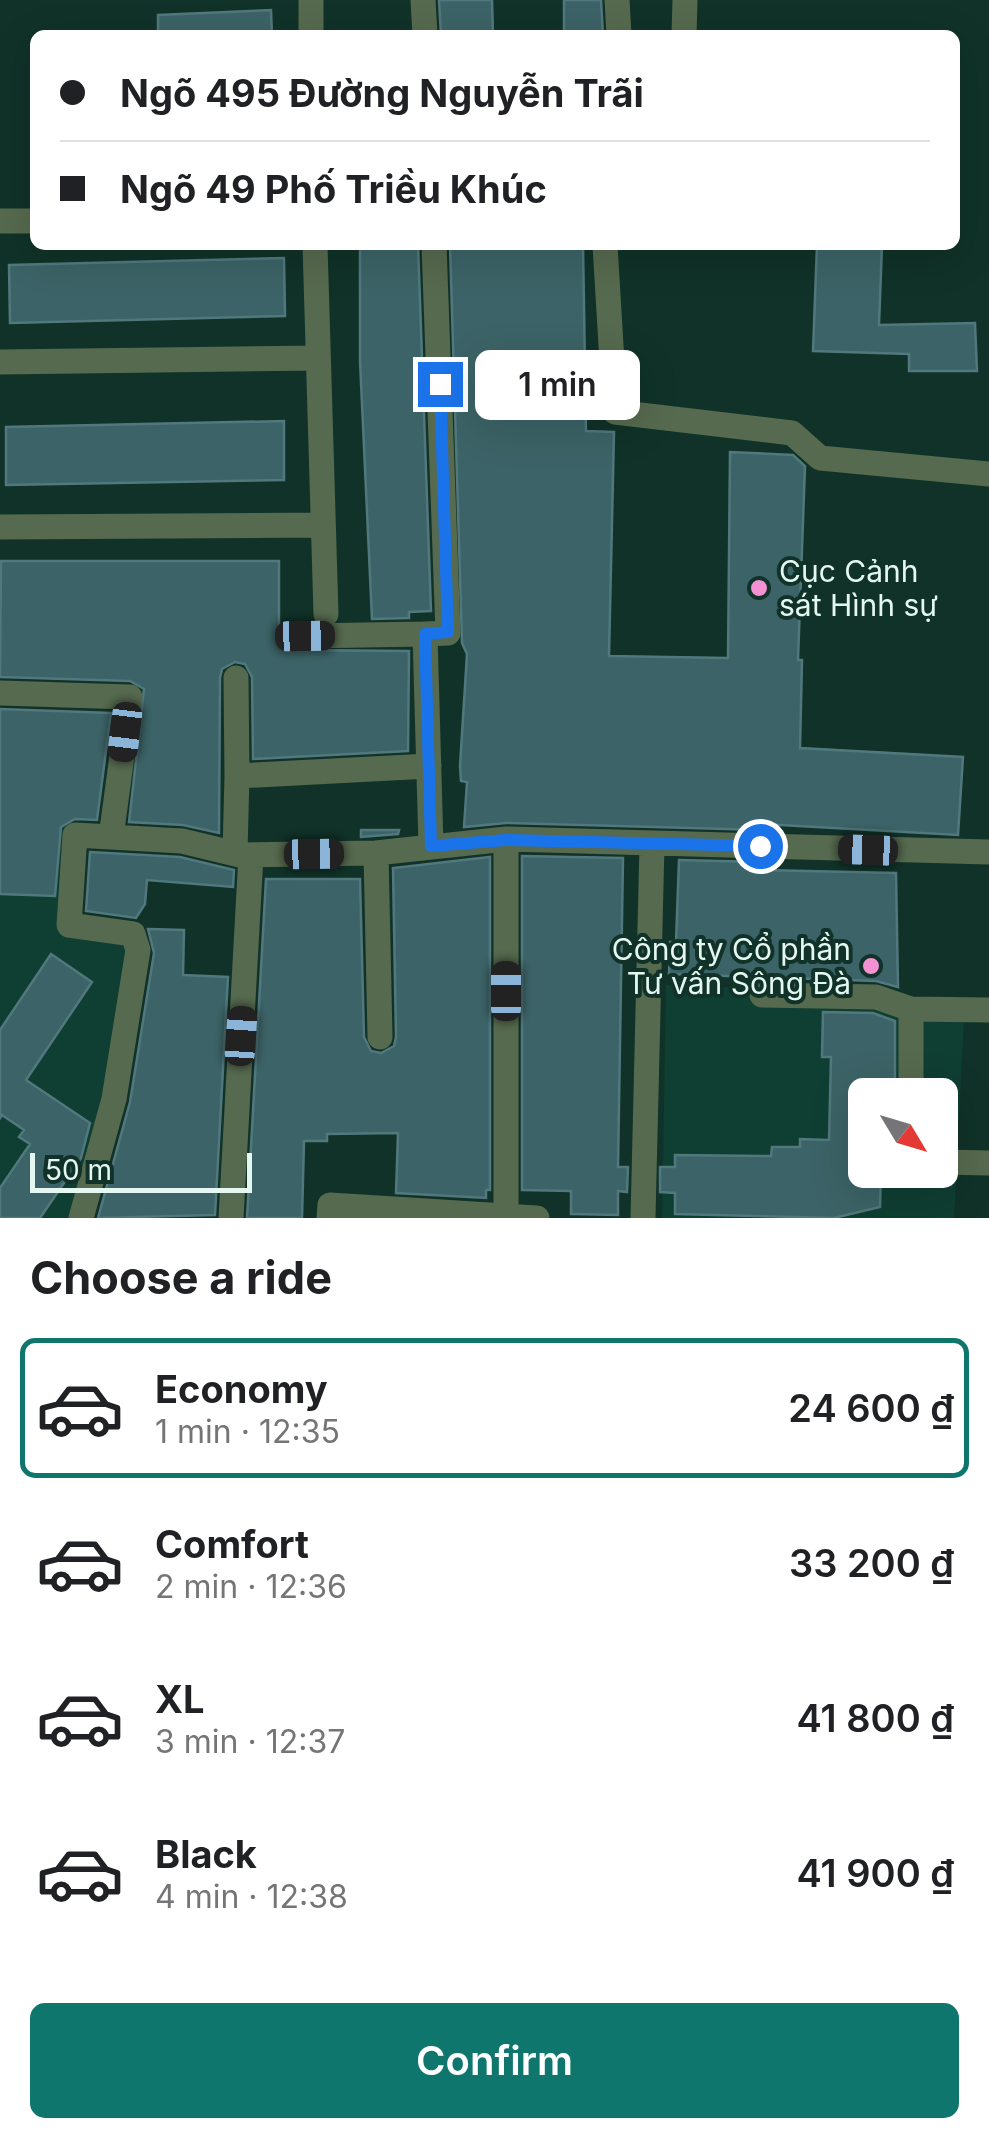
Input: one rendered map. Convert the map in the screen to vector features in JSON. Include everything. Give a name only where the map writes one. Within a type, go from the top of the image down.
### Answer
[{"type":"street","points":[[311,0],[312,30]]},
{"type":"street","points":[[423,0],[425,30]]},
{"type":"street","points":[[618,0],[618,30]]},
{"type":"street","points":[[684,30],[685,0]]},
{"type":"street","points":[[0,222],[30,221]]},
{"type":"street","points":[[316,250],[320,525],[326,614]]},
{"type":"street","points":[[305,636],[448,632],[434,250]]},
{"type":"street","points":[[605,250],[615,412],[792,432],[820,458],[989,474]]},
{"type":"street","points":[[0,362],[318,358]]},
{"type":"street","points":[[0,527],[320,525]]},
{"type":"street","points":[[425,634],[431,846]]},
{"type":"street","points":[[231,1218],[243,854],[236,678]]},
{"type":"street","points":[[0,693],[130,696],[111,837]]},
{"type":"street","points":[[237,776],[429,766]]},
{"type":"street","points":[[81,1218],[114,1098],[138,950],[133,934],[69,924],[75,835],[182,841],[243,854],[376,853],[506,840],[989,852]]},
{"type":"street","points":[[506,840],[506,1218]]},
{"type":"street","points":[[643,1218],[652,844]]},
{"type":"street","points":[[376,853],[380,1037]]},
{"type":"street","points":[[762,995],[876,997],[910,1009],[989,1010]]},
{"type":"street","points":[[910,1009],[911,1078]]},
{"type":"street","points":[[958,1162],[989,1163]]},
{"type":"street","points":[[329,1218],[330,1206],[537,1218]]},
{"type":"shaded area","points":[[0,825],[69,825],[62,926],[127,937],[130,958],[103,1123],[73,1218],[0,1218]]},
{"type":"shaded area","points":[[666,985],[819,990],[818,999],[965,999],[958,1138],[958,1078],[848,1078],[848,1188],[956,1188],[954,1218],[662,1218]]},
{"type":"building","points":[[439,0],[492,0],[493,30],[441,30]]},
{"type":"building","points":[[564,0],[601,0],[603,30],[564,30]]},
{"type":"building","points":[[271,10],[272,30],[158,30],[158,15]]},
{"type":"building","points":[[360,250],[418,250],[431,611],[409,612],[409,618],[372,619],[360,361]]},
{"type":"building","points":[[450,250],[583,250],[586,431],[614,432],[609,656],[728,658],[730,452],[793,455],[805,466],[798,660],[802,660],[800,748],[963,757],[958,835],[761,824],[761,830],[506,823],[464,827],[467,782],[461,781],[460,766],[467,654],[462,643]]},
{"type":"building","points":[[817,250],[882,250],[879,325],[975,323],[977,371],[909,371],[909,354],[813,351]]},
{"type":"building","points":[[284,258],[285,316],[10,323],[9,265]]},
{"type":"building","points":[[284,421],[284,480],[6,485],[6,427]]},
{"type":"building","points":[[1,561],[279,561],[279,637],[289,637],[296,650],[409,651],[408,751],[253,759],[252,677],[245,664],[235,662],[222,669],[220,678],[219,833],[183,825],[129,822],[144,689],[130,681],[0,677]]},
{"type":"building","points":[[0,709],[111,713],[97,820],[75,819],[61,827],[55,896],[0,894]]},
{"type":"building","points":[[361,830],[399,830],[398,834],[361,837]]},
{"type":"building","points":[[90,852],[180,857],[234,870],[233,887],[147,880],[145,904],[136,918],[86,911]]},
{"type":"building","points":[[522,856],[623,858],[618,1167],[628,1167],[627,1192],[618,1191],[618,1215],[571,1214],[571,1191],[522,1190]]},
{"type":"building","points":[[490,857],[490,1190],[486,1190],[486,1198],[396,1193],[398,1133],[327,1134],[327,1141],[304,1141],[302,1218],[247,1218],[266,879],[360,879],[364,1037],[371,1051],[381,1053],[394,1046],[396,1037],[393,868]]},
{"type":"building","points":[[679,860],[759,862],[758,870],[896,873],[898,987],[876,981],[669,974],[670,942],[676,942]]},
{"type":"building","points":[[148,929],[184,930],[183,975],[228,977],[215,1215],[98,1218],[130,1102],[154,953]]},
{"type":"building","points":[[51,954],[92,982],[26,1080],[90,1123],[81,1158],[40,1218],[0,1218],[0,1188],[30,1144],[19,1137],[24,1130],[2,1115],[0,1118],[0,1030]]},
{"type":"building","points":[[823,1012],[873,1013],[895,1021],[895,1078],[848,1078],[848,1188],[881,1188],[880,1207],[834,1218],[675,1214],[675,1193],[660,1192],[660,1167],[675,1167],[675,1155],[771,1156],[772,1147],[800,1147],[800,1139],[829,1140],[831,1057],[822,1057]]},
{"type":"place","name":"Cục Cảnh sát Hình sự","points":[[759,588]]},
{"type":"place","name":"Công ty Cổ phần Tư vấn Sông Đà","points":[[871,966]]},
{"type":"route","points":[[440,384],[448,632],[425,634],[431,846],[506,840],[760,846]]}]
